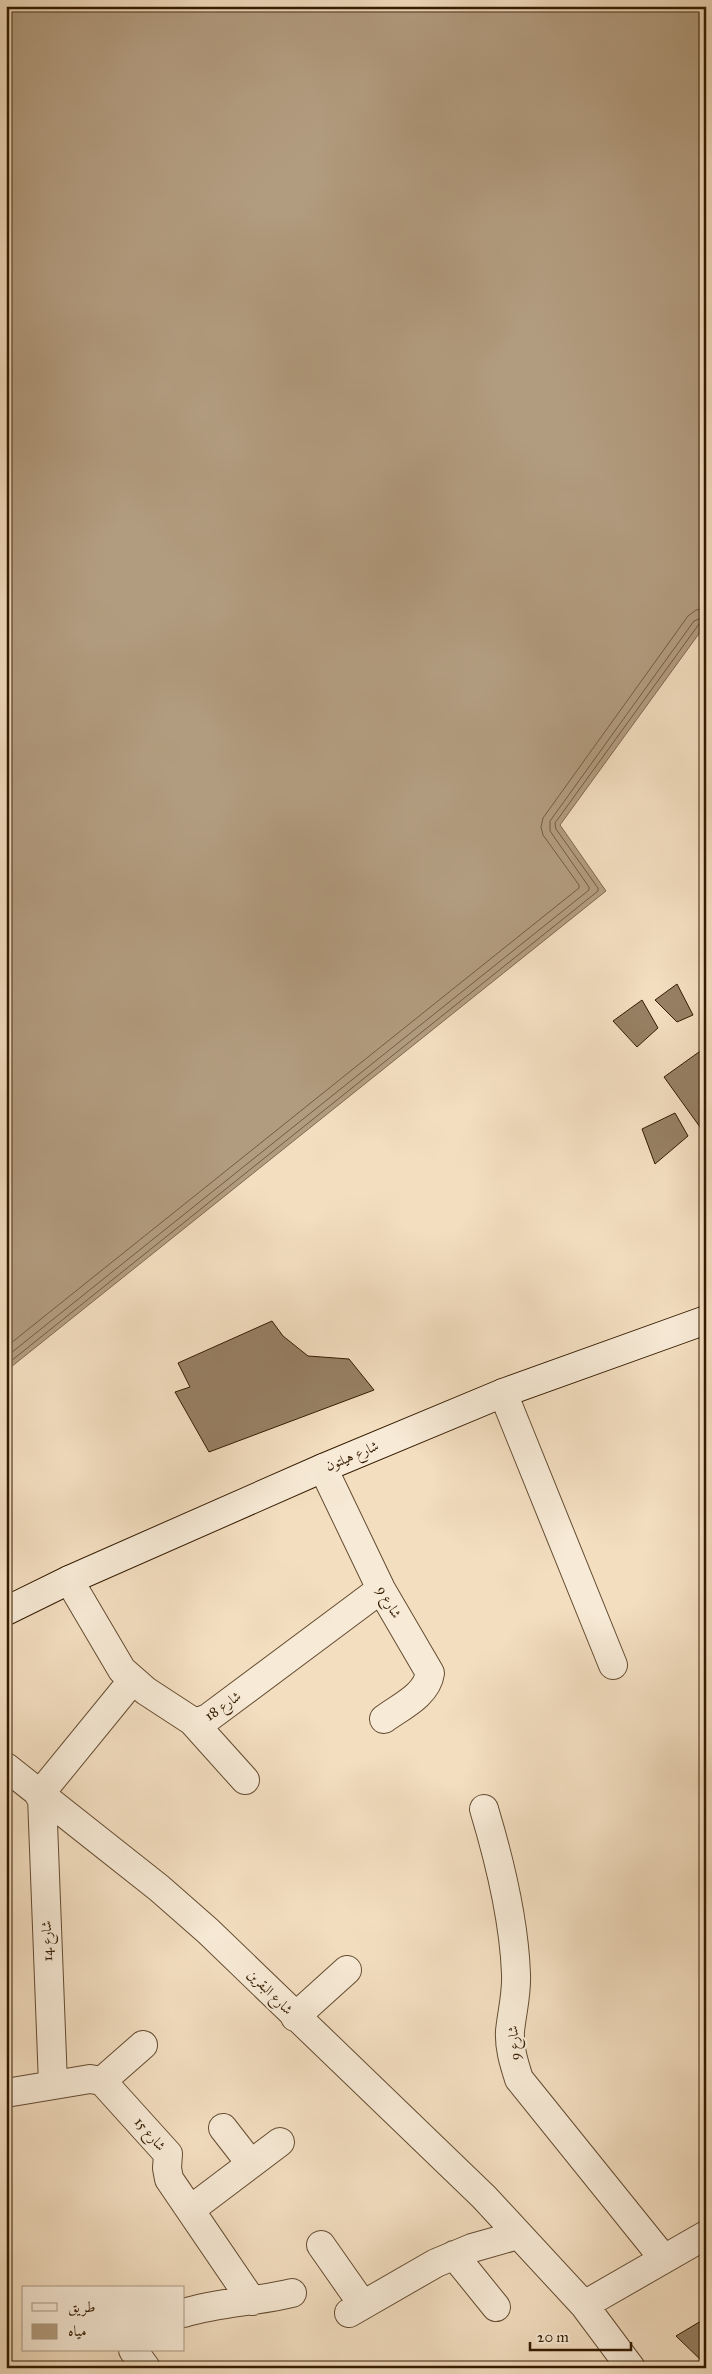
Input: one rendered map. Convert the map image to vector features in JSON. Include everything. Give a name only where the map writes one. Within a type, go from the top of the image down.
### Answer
[{"type":"street","name":"شارع هيلتون","points":[[6,1611],[69,1580],[322,1468],[502,1393],[706,1320]]},
{"type":"street","points":[[502,1393],[613,1665]]},
{"type":"street","name":"شارع 9","points":[[322,1468],[381,1589],[430,1673],[429,1682],[424,1689],[384,1719]]},
{"type":"street","name":"شارع 18","points":[[69,1580],[122,1670],[132,1681],[192,1721],[200,1722],[208,1718],[381,1589]]},
{"type":"street","points":[[41,1796],[132,1681]]},
{"type":"street","points":[[192,1721],[244,1780]]},
{"type":"street","name":"شارع البقرين","points":[[6,1767],[159,1888],[201,1924],[484,2198],[584,2305],[622,2364]]},
{"type":"street","name":"شارع 14","points":[[41,1796],[53,2084]]},
{"type":"street","name":"شارع 9","points":[[484,1809],[495,1845],[514,1947],[516,1977],[510,2032],[512,2057],[519,2079],[664,2259]]},
{"type":"street","points":[[295,2017],[347,1970]]},
{"type":"street","points":[[6,2093],[90,2079],[102,2081],[143,2045]]},
{"type":"street","name":"شارع 15","points":[[102,2081],[168,2154],[167,2175],[252,2301]]},
{"type":"street","points":[[223,2128],[251,2164]]},
{"type":"street","points":[[190,2210],[280,2142]]},
{"type":"street","points":[[321,2245],[356,2309],[436,2263],[472,2248],[518,2235]]},
{"type":"street","points":[[584,2305],[706,2235]]},
{"type":"street","points":[[454,2255],[496,2307]]},
{"type":"street","points":[[185,2313],[202,2307],[252,2301],[292,2293]]},
{"type":"street","points":[[134,2352],[146,2368]]},
{"type":"water","points":[[6,6],[706,6],[706,624],[560,825],[606,891],[6,1371]]},
{"type":"building","points":[[677,984],[693,1015],[677,1022],[655,1000]]},
{"type":"building","points":[[642,1000],[658,1028],[637,1047],[613,1021]]},
{"type":"building","points":[[706,1047],[706,1134],[705,1134],[664,1077]]},
{"type":"building","points":[[675,1113],[688,1136],[655,1164],[642,1129]]},
{"type":"building","points":[[272,1321],[283,1336],[308,1356],[349,1359],[374,1390],[209,1452],[175,1392],[190,1387],[178,1363]]},
{"type":"building","points":[[706,2318],[706,2365],[676,2336]]}]
